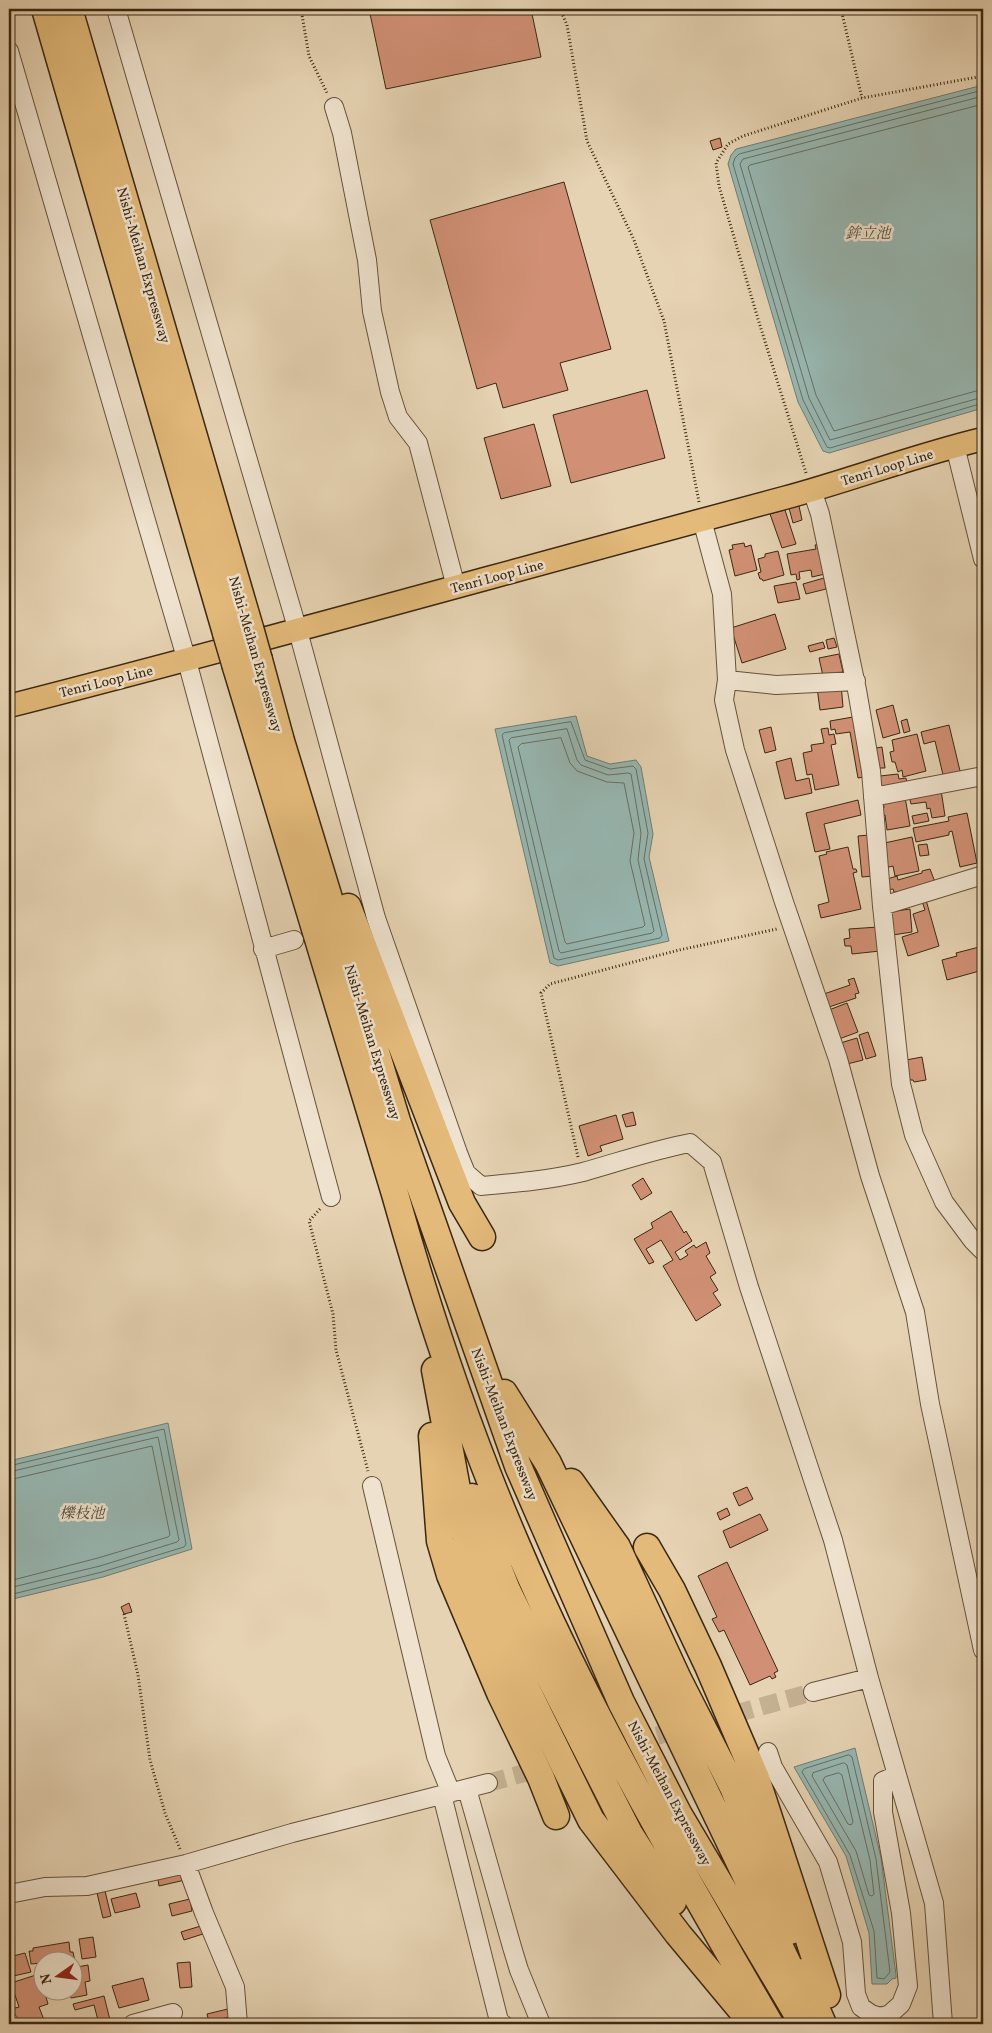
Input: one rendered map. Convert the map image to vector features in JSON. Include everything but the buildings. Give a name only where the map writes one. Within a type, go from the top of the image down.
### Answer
[{"type":"highway","name":"Nishi-Meihan Expressway","points":[[45,9],[238,630]]},
{"type":"highway","name":"Nishi-Meihan Expressway","points":[[69,9],[247,663],[420,1283],[483,1464],[516,1543],[570,1659],[654,1824],[770,2024]]},
{"type":"highway","name":"Nishi-Meihan Expressway","points":[[247,663],[281,742],[397,1121],[518,1466],[621,1702],[679,1815],[803,2024]]},
{"type":"highway","points":[[281,742],[299,760],[338,882],[462,1203],[482,1237]]},
{"type":"highway","points":[[420,1283],[462,1566],[481,1618],[551,1773],[556,1816]]},
{"type":"highway","points":[[420,1283],[479,1493],[510,1568],[557,1665],[635,1815],[693,1915],[765,2024]]},
{"type":"highway","points":[[420,1283],[470,1559],[522,1682],[590,1820],[678,1934],[757,2024]]},
{"type":"highway","points":[[467,1324],[511,1405],[548,1463],[817,2024]]},
{"type":"highway","points":[[467,1324],[528,1468],[631,1698],[691,1812],[809,2024]]},
{"type":"highway","points":[[467,1324],[538,1463],[642,1694],[813,2024]]},
{"type":"highway","points":[[511,1405],[560,1466],[616,1547],[678,1679],[733,1787],[828,2024]]},
{"type":"highway","points":[[560,1466],[669,1682],[722,1794],[823,2024]]},
{"type":"highway","points":[[832,2024],[784,1907],[746,1783],[658,1590],[647,1547],[672,1590],[708,1666],[756,1778],[836,2024]]},
{"type":"main road","name":"Tenri Loop Line","points":[[9,706],[298,631],[812,490],[983,439]]},
{"type":"street","points":[[116,9],[298,631],[372,919],[466,1173],[481,1186],[525,1182],[581,1172],[666,1147],[690,1143],[712,1162],[749,1287],[833,1540],[869,1678],[934,1903],[943,2024]]},
{"type":"street","points":[[9,51],[187,661],[331,1197]]},
{"type":"street","points":[[334,107],[342,133],[367,260],[372,311],[390,392],[398,417],[418,443],[456,587]]},
{"type":"street","points":[[955,446],[983,558]]},
{"type":"street","points":[[812,490],[820,514],[856,681],[871,771],[882,906],[901,1084],[914,1135],[944,1202],[973,1241],[983,1251]]},
{"type":"street","points":[[702,520],[722,594],[727,680],[724,700],[735,750],[792,926],[838,1059],[870,1176],[915,1312],[930,1404],[983,1650]]},
{"type":"street","points":[[727,680],[776,685],[856,681]]},
{"type":"street","points":[[873,797],[983,776]]},
{"type":"street","points":[[882,906],[983,875]]},
{"type":"street","points":[[263,949],[294,940]]},
{"type":"street","points":[[372,1486],[436,1756],[454,1792],[541,2024]]},
{"type":"street","points":[[813,1692],[869,1678]]},
{"type":"street","points":[[768,1752],[773,1767],[828,1862],[852,1942],[856,1994],[861,2007],[871,2014],[881,2017],[890,2014],[901,2004],[908,1986],[901,1914],[883,1812],[883,1782],[897,1775]]},
{"type":"street","points":[[9,1894],[45,1887],[86,1886],[186,1864],[292,1833],[488,1783]]},
{"type":"street","points":[[454,1792],[499,2021],[503,2024]]},
{"type":"street","points":[[186,1864],[235,1987],[238,2024]]},
{"type":"street","points":[[133,2024],[173,2013]]},
{"type":"path","points":[[301,9],[309,56],[334,107]]},
{"type":"path","points":[[560,9],[567,25],[587,141],[634,240],[664,321],[702,520]]},
{"type":"path","points":[[841,9],[862,98]]},
{"type":"path","points":[[812,490],[755,310],[719,186],[716,163],[728,144],[743,136],[862,98],[983,76]]},
{"type":"path","points":[[581,1172],[542,993],[550,984],[679,950],[792,926]]},
{"type":"path","points":[[331,1197],[309,1221],[333,1314],[336,1350],[372,1486]]},
{"type":"path","points":[[124,1614],[138,1675],[144,1728],[152,1768],[165,1813],[186,1864]]},
{"type":"water","name":"鉾立池","points":[[983,85],[983,408],[829,453],[823,451],[798,402],[728,164],[731,155],[736,149]]},
{"type":"water","points":[[576,716],[587,756],[610,764],[636,760],[641,767],[653,834],[649,857],[669,941],[558,966],[550,963],[495,729]]},
{"type":"water","name":"櫟枝池","points":[[168,1423],[192,1549],[103,1577],[9,1600],[9,1461]]},
{"type":"water","points":[[855,1748],[881,1858],[896,1975],[896,1978],[887,1984],[872,1984],[869,1933],[846,1856],[794,1767]]},
{"type":"tunnel","points":[[631,1743],[813,1692]]},
{"type":"tunnel","points":[[488,1783],[546,1767]]}]
